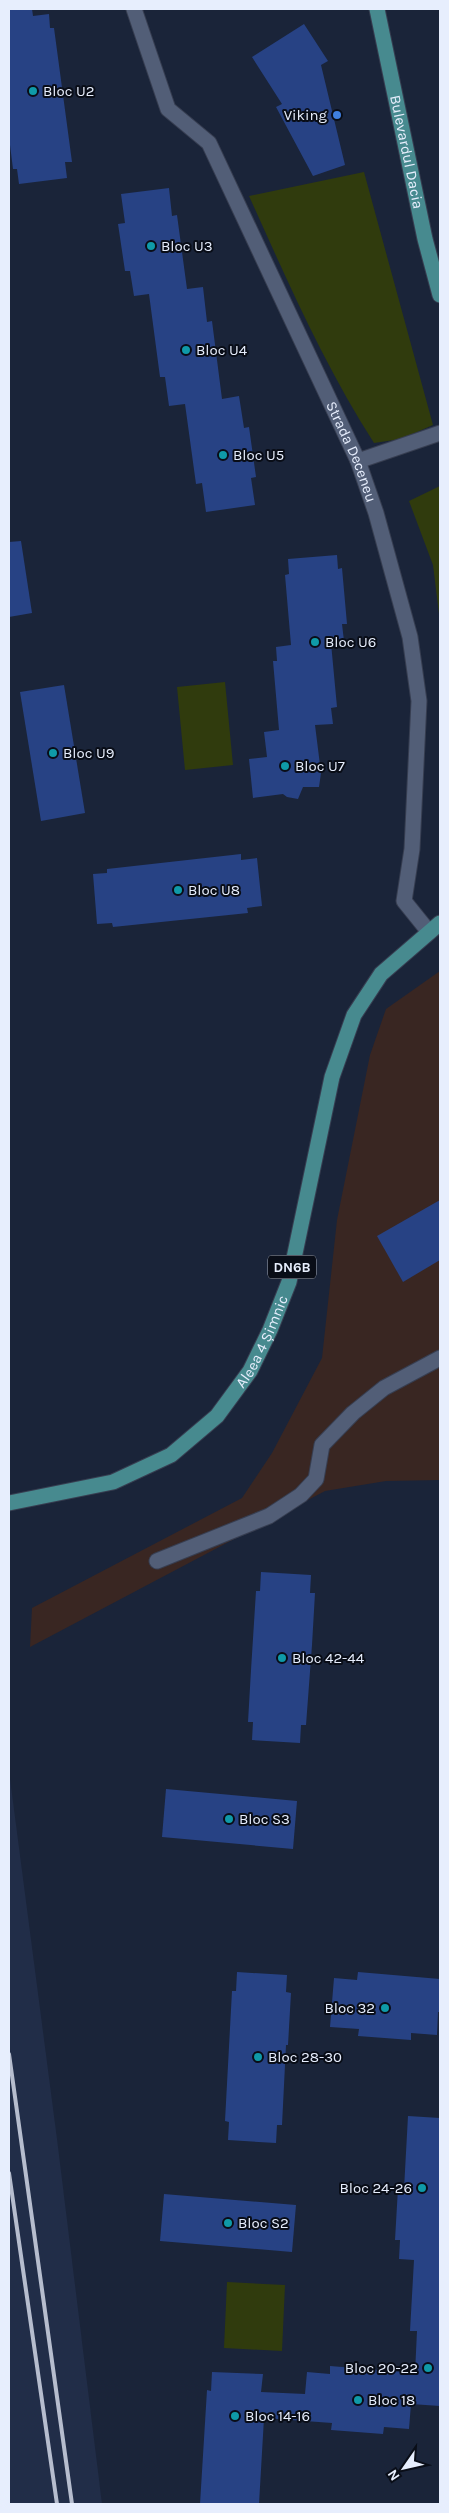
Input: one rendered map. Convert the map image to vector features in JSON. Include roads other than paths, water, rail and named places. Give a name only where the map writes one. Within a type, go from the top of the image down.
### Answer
[{"type":"main road","name":"Bulevardul Dacia","points":[[378,9],[425,238],[440,295]]},
{"type":"main road","name":"Aleea 4 Șimnic","points":[[14,1503],[113,1482],[171,1455],[217,1416],[250,1371],[270,1330],[289,1282],[332,1077],[354,1015],[381,974],[435,928]]},
{"type":"street","name":"Strada Deceneu","points":[[134,9],[168,109],[209,143],[358,461],[376,514],[410,637],[418,701],[412,849],[404,901],[435,928]]},
{"type":"street","points":[[358,461],[440,433]]},
{"type":"street","points":[[157,1561],[269,1516],[301,1496],[316,1479],[322,1445],[353,1413],[384,1388],[440,1358]]},
{"type":"railway","points":[[9,2054],[72,2504]]},
{"type":"railway","points":[[9,2173],[57,2504]]},
{"type":"place","name":"Bloc U2","points":[[33,91]]},
{"type":"place","name":"Viking","points":[[337,115]]},
{"type":"place","name":"Bloc U3","points":[[151,246]]},
{"type":"place","name":"Bloc U4","points":[[186,350]]},
{"type":"place","name":"Bloc U5","points":[[223,455]]},
{"type":"place","name":"Bloc U6","points":[[315,642]]},
{"type":"place","name":"Bloc U9","points":[[53,753]]},
{"type":"place","name":"Bloc U7","points":[[285,766]]},
{"type":"place","name":"Bloc U8","points":[[178,890]]},
{"type":"place","name":"Bloc 42-44","points":[[282,1658]]},
{"type":"place","name":"Bloc S3","points":[[229,1819]]},
{"type":"place","name":"Bloc 32","points":[[385,2008]]},
{"type":"place","name":"Bloc 28-30","points":[[258,2057]]},
{"type":"place","name":"Bloc 24-26","points":[[422,2188]]},
{"type":"place","name":"Bloc S2","points":[[228,2223]]},
{"type":"place","name":"Bloc 20-22","points":[[428,2368]]},
{"type":"place","name":"Bloc 18","points":[[358,2400]]},
{"type":"place","name":"Bloc 14-16","points":[[235,2416]]}]
